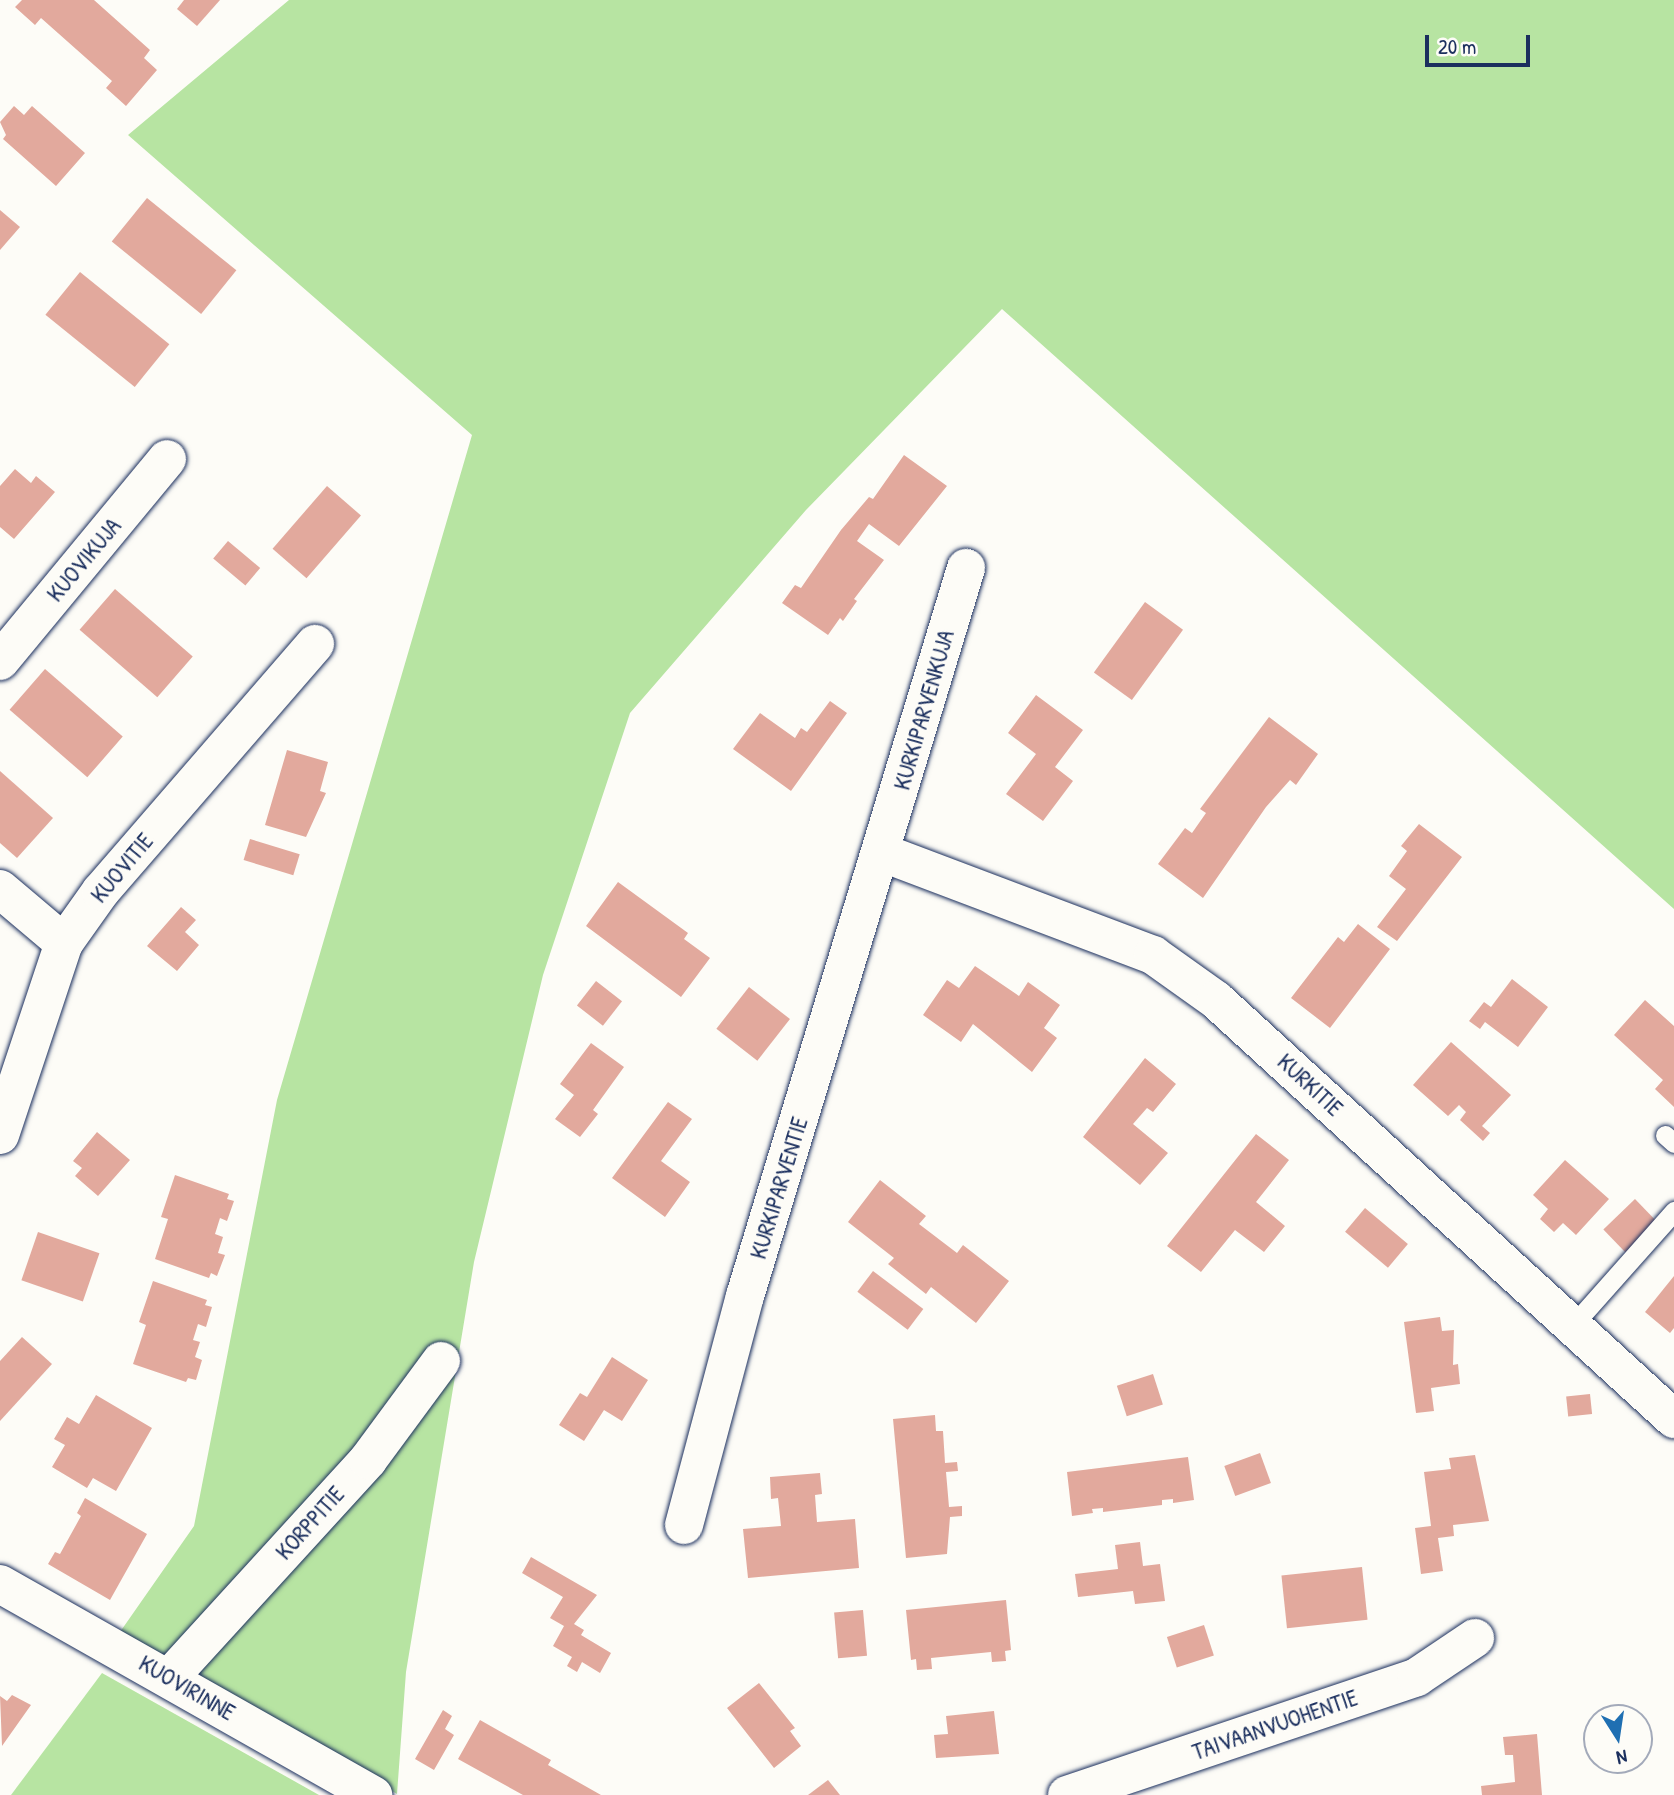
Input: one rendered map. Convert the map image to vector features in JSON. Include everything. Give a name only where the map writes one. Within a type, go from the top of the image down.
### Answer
[{"type":"street","name":"KUOVIKUJA","points":[[0,661],[167,459]]},
{"type":"street","name":"KURKIPARVENKUJA","points":[[883,853],[965,568]]},
{"type":"street","name":"KUOVITIE","points":[[0,1135],[64,943],[101,891],[315,644]]},
{"type":"street","name":"KURKITIE","points":[[883,853],[1153,955],[1216,1000],[1674,1419]]},
{"type":"street","name":"KURKIPARVENTIE","points":[[684,1525],[745,1296],[883,853]]},
{"type":"street","points":[[0,889],[64,943]]},
{"type":"street","name":"KORPPITIE","points":[[170,1678],[368,1460],[442,1361]]},
{"type":"street","name":"KUOVIRINNE","points":[[0,1584],[373,1795]]},
{"type":"street","name":"TAIVAANVUOHENTIE","points":[[1067,1795],[1417,1677],[1475,1638]]},
{"type":"lane","points":[[1572,1326],[1674,1211]]},
{"type":"green space","points":[[289,0],[1674,0],[1674,909],[1002,309],[806,510],[630,713],[543,975],[474,1262],[406,1672],[397,1794],[120,1632],[194,1526],[277,1100],[472,435],[128,135]]},
{"type":"green space","points":[[102,1673],[319,1795],[11,1795]]},
{"type":"building","points":[[22,0],[94,0],[150,50],[144,58],[157,70],[126,106],[106,88],[112,81],[41,18],[35,25],[15,7]]},
{"type":"building","points":[[184,0],[220,0],[197,26],[177,9]]},
{"type":"building","points":[[14,106],[24,115],[32,106],[85,153],[56,186],[3,139],[6,135],[0,122]]},
{"type":"building","points":[[147,198],[236,270],[201,314],[112,242]]},
{"type":"building","points":[[0,210],[20,227],[0,250]]},
{"type":"building","points":[[80,272],[169,344],[135,387],[45,315]]},
{"type":"building","points":[[904,455],[947,486],[899,546],[869,524],[857,541],[884,560],[854,599],[857,601],[843,621],[840,618],[828,635],[782,603],[795,585],[801,588],[841,530],[869,497],[873,499]]},
{"type":"building","points":[[15,469],[31,483],[36,476],[55,492],[14,539],[0,527],[0,486]]},
{"type":"building","points":[[327,486],[361,516],[307,578],[273,549]]},
{"type":"building","points":[[228,541],[260,568],[245,586],[213,559]]},
{"type":"building","points":[[115,589],[193,657],[157,697],[80,630]]},
{"type":"building","points":[[1145,602],[1183,630],[1132,700],[1094,672]]},
{"type":"building","points":[[45,669],[123,737],[87,777],[10,710]]},
{"type":"building","points":[[1036,695],[1083,730],[1055,767],[1073,781],[1043,821],[1006,794],[1036,754],[1008,733]]},
{"type":"building","points":[[830,701],[847,713],[791,791],[733,749],[760,713],[795,738],[801,728],[807,732]]},
{"type":"building","points":[[1269,717],[1318,754],[1296,785],[1290,780],[1266,807],[1203,898],[1158,864],[1185,828],[1192,833],[1206,813],[1200,809]]},
{"type":"building","points":[[287,750],[328,762],[320,791],[326,793],[306,837],[265,825]]},
{"type":"building","points":[[0,771],[53,818],[17,858],[0,843]]},
{"type":"building","points":[[1419,824],[1462,857],[1397,941],[1377,927],[1406,889],[1389,876],[1407,851],[1401,846]]},
{"type":"building","points":[[250,839],[300,854],[293,875],[244,860]]},
{"type":"building","points":[[618,882],[688,933],[684,939],[710,958],[681,997],[586,926]]},
{"type":"building","points":[[181,907],[196,920],[185,932],[199,945],[177,971],[147,946]]},
{"type":"building","points":[[1358,924],[1390,949],[1330,1028],[1291,998],[1338,937],[1344,942]]},
{"type":"building","points":[[975,966],[1019,996],[1028,982],[1060,1005],[1044,1028],[1057,1038],[1032,1072],[973,1024],[961,1042],[923,1015],[947,980],[959,988]]},
{"type":"building","points":[[1512,979],[1548,1007],[1518,1047],[1485,1022],[1480,1029],[1469,1021],[1484,1002],[1491,1007]]},
{"type":"building","points":[[596,981],[622,1001],[603,1026],[577,1005]]},
{"type":"building","points":[[749,987],[790,1019],[757,1061],[716,1029]]},
{"type":"building","points":[[1645,1000],[1674,1026],[1674,1107],[1655,1089],[1663,1080],[1614,1035]]},
{"type":"building","points":[[1451,1042],[1511,1095],[1482,1126],[1490,1133],[1483,1141],[1460,1120],[1466,1112],[1459,1105],[1448,1116],[1413,1085]]},
{"type":"building","points":[[591,1043],[624,1067],[593,1110],[598,1114],[580,1137],[555,1119],[574,1095],[560,1084]]},
{"type":"building","points":[[1145,1058],[1176,1084],[1153,1112],[1147,1108],[1133,1124],[1168,1153],[1140,1185],[1083,1137]]},
{"type":"building","points":[[668,1102],[692,1119],[661,1161],[690,1182],[665,1217],[612,1178]]},
{"type":"building","points":[[97,1132],[130,1160],[98,1196],[75,1176],[82,1168],[73,1161]]},
{"type":"building","points":[[1256,1134],[1289,1160],[1256,1202],[1285,1226],[1264,1252],[1235,1230],[1201,1272],[1167,1246]]},
{"type":"building","points":[[1565,1160],[1609,1199],[1576,1235],[1563,1223],[1554,1232],[1540,1219],[1548,1209],[1533,1195]]},
{"type":"building","points":[[175,1175],[229,1194],[227,1199],[234,1201],[227,1221],[220,1218],[215,1234],[223,1237],[218,1253],[225,1255],[217,1276],[211,1273],[209,1278],[155,1259],[168,1219],[161,1217]]},
{"type":"building","points":[[880,1180],[926,1216],[919,1224],[957,1253],[963,1245],[1009,1281],[976,1323],[931,1287],[926,1294],[888,1264],[894,1258],[848,1222]]},
{"type":"building","points":[[1635,1199],[1658,1223],[1626,1253],[1603,1230]]},
{"type":"building","points":[[1365,1208],[1408,1244],[1388,1268],[1345,1232]]},
{"type":"building","points":[[38,1232],[99,1253],[83,1301],[21,1280]]},
{"type":"building","points":[[873,1271],[923,1309],[908,1330],[857,1292]]},
{"type":"building","points":[[1674,1276],[1674,1328],[1670,1333],[1645,1312]]},
{"type":"building","points":[[153,1281],[207,1300],[205,1305],[212,1307],[206,1327],[198,1324],[193,1340],[200,1342],[195,1357],[202,1360],[196,1380],[188,1378],[186,1382],[133,1364],[146,1325],[139,1322]]},
{"type":"building","points":[[1440,1317],[1442,1331],[1454,1330],[1453,1365],[1458,1364],[1460,1384],[1431,1388],[1434,1411],[1416,1413],[1404,1322]]},
{"type":"building","points":[[22,1337],[52,1364],[0,1421],[0,1361]]},
{"type":"building","points":[[612,1357],[648,1380],[622,1421],[604,1410],[584,1441],[559,1425],[580,1393],[587,1397]]},
{"type":"building","points":[[1153,1374],[1163,1404],[1127,1416],[1117,1386]]},
{"type":"building","points":[[1590,1394],[1592,1414],[1568,1416],[1566,1397]]},
{"type":"building","points":[[96,1395],[152,1428],[116,1491],[93,1478],[87,1488],[52,1467],[65,1445],[54,1439],[67,1417],[79,1424]]},
{"type":"building","points":[[935,1415],[936,1431],[943,1431],[945,1463],[957,1462],[958,1471],[946,1472],[949,1507],[962,1506],[962,1516],[950,1517],[947,1554],[906,1558],[893,1419]]},
{"type":"building","points":[[1260,1453],[1271,1483],[1235,1496],[1224,1466]]},
{"type":"building","points":[[1475,1455],[1489,1521],[1453,1525],[1454,1536],[1438,1538],[1443,1571],[1421,1574],[1415,1528],[1431,1526],[1424,1472],[1451,1469],[1449,1458]]},
{"type":"building","points":[[1188,1457],[1194,1500],[1173,1503],[1173,1499],[1162,1500],[1162,1505],[1103,1512],[1103,1508],[1092,1509],[1093,1513],[1072,1516],[1067,1472]]},
{"type":"building","points":[[820,1473],[822,1494],[815,1495],[817,1522],[855,1519],[859,1568],[748,1578],[743,1529],[781,1526],[778,1498],[771,1499],[770,1477]]},
{"type":"building","points":[[85,1498],[147,1534],[110,1600],[48,1564],[55,1552],[60,1554],[81,1516],[77,1513]]},
{"type":"building","points":[[1140,1542],[1143,1566],[1160,1564],[1165,1601],[1135,1604],[1133,1591],[1078,1597],[1075,1574],[1118,1569],[1115,1545]]},
{"type":"building","points":[[531,1557],[597,1595],[574,1624],[584,1630],[581,1635],[611,1653],[600,1673],[582,1662],[577,1672],[567,1666],[572,1657],[553,1646],[564,1626],[550,1618],[563,1597],[522,1573]]},
{"type":"building","points":[[1362,1567],[1368,1620],[1287,1628],[1281,1575]]},
{"type":"building","points":[[1006,1600],[1011,1650],[1005,1651],[1006,1661],[992,1662],[991,1652],[931,1658],[932,1669],[917,1670],[916,1659],[911,1660],[906,1610]]},
{"type":"building","points":[[863,1610],[867,1656],[838,1658],[834,1613]]},
{"type":"building","points":[[1204,1625],[1214,1655],[1177,1667],[1167,1637]]},
{"type":"building","points":[[759,1683],[795,1728],[790,1731],[801,1746],[774,1768],[727,1708]]},
{"type":"building","points":[[12,1695],[31,1705],[2,1746],[0,1696],[7,1701]]},
{"type":"building","points":[[443,1710],[452,1716],[445,1729],[454,1735],[434,1770],[415,1759]]},
{"type":"building","points":[[994,1711],[999,1754],[936,1758],[934,1735],[948,1734],[946,1716]]},
{"type":"building","points":[[480,1720],[551,1760],[548,1765],[601,1795],[523,1795],[458,1759]]},
{"type":"building","points":[[1537,1734],[1542,1795],[1482,1795],[1481,1786],[1515,1782],[1513,1755],[1505,1755],[1503,1737]]},
{"type":"building","points":[[828,1780],[840,1795],[808,1795]]}]
